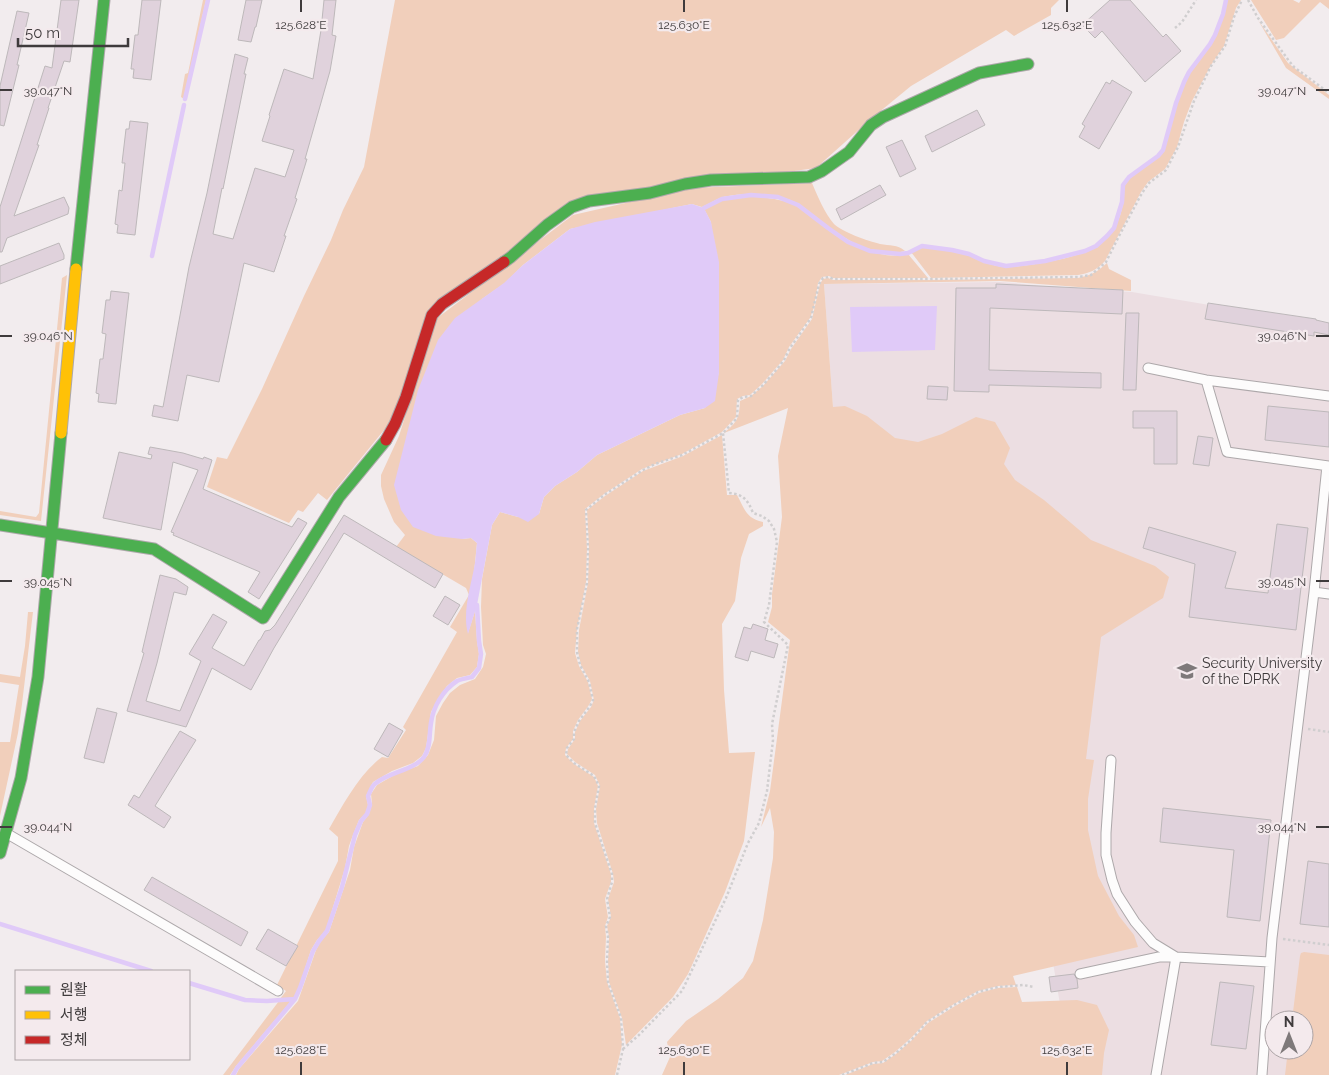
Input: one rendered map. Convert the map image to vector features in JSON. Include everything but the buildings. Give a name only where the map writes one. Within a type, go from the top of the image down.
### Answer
[{"type":"street","points":[[0,853],[21,778],[38,677],[70,330],[104,0]]},
{"type":"street","points":[[0,525],[154,549],[263,618],[340,497],[384,444],[406,397],[432,315],[442,304],[511,257],[572,206],[589,201],[650,193],[685,184],[711,180],[768,180],[809,177],[822,171],[849,152],[871,124],[883,117],[979,73],[1028,64]]},
{"type":"lane","points":[[1148,368],[1206,380],[1329,396]]},
{"type":"lane","points":[[1206,380],[1227,452],[1328,466],[1272,938],[1262,1075]]},
{"type":"lane","points":[[1314,592],[1329,594]]},
{"type":"lane","points":[[1111,760],[1105,846],[1112,880],[1117,894],[1135,922],[1153,942],[1176,957]]},
{"type":"lane","points":[[6,833],[278,991]]},
{"type":"lane","points":[[1080,974],[1158,957],[1270,962]]},
{"type":"lane","points":[[1156,1075],[1176,957]]},
{"type":"path","points":[[1175,28],[1182,22],[1196,0]]},
{"type":"path","points":[[617,1075],[623,1049],[621,1018],[608,982],[606,962],[608,937],[606,926],[610,917],[606,899],[612,882],[612,874],[596,823],[595,808],[599,786],[594,776],[574,763],[566,755],[567,748],[574,739],[574,732],[579,721],[593,700],[589,682],[576,652],[578,629],[587,583],[586,510],[604,495],[643,470],[682,455],[723,433],[737,418],[738,400],[750,396],[763,385],[777,369],[811,318],[819,284],[823,278],[1078,277],[1090,274],[1100,268],[1106,262],[1142,192],[1149,183],[1166,170],[1178,147],[1194,101],[1211,66],[1225,46],[1242,0]]},
{"type":"path","points":[[1248,0],[1258,18],[1294,67],[1329,93]]},
{"type":"path","points":[[623,1049],[682,991],[726,898],[748,843],[759,823],[767,791],[773,740],[772,724],[788,645],[764,622],[770,605],[777,542],[770,521],[753,513],[748,502],[737,494],[728,493],[723,433]]},
{"type":"path","points":[[1297,728],[1329,732]]},
{"type":"path","points":[[1272,938],[1329,945]]},
{"type":"path","points":[[842,1075],[873,1063],[883,1062],[912,1039],[927,1022],[978,992],[998,987],[1023,985],[1034,987]]},
{"type":"shaded area","points":[[203,0],[206,0],[184,99],[181,97],[185,74],[188,73]]},
{"type":"shaded area","points":[[395,0],[1059,0],[1051,8],[1051,15],[1014,36],[1006,30],[911,86],[816,168],[591,198],[439,303],[393,419],[327,500],[318,493],[303,512],[298,510],[289,523],[207,487],[217,457],[227,459],[262,389],[364,167]]},
{"type":"shaded area","points":[[1227,0],[1241,0],[1236,8],[1224,46],[1211,65],[1192,101],[1177,147],[1165,169],[1148,182],[1141,192],[1105,261],[1099,267],[1093,271],[1078,275],[931,278],[911,252],[920,248],[953,251],[995,265],[1014,267],[1066,258],[1089,250],[1102,242],[1118,221],[1122,209],[1125,184],[1133,175],[1154,161],[1162,152],[1185,83],[1193,68],[1213,41]]},
{"type":"shaded area","points":[[1251,0],[1293,0],[1299,3],[1301,0],[1329,0],[1329,9],[1320,2],[1284,38],[1276,40]]},
{"type":"shaded area","points":[[1258,20],[1288,63],[1329,95],[1329,99],[1286,68]]},
{"type":"shaded area","points":[[812,183],[827,215],[838,227],[862,238],[880,244],[896,246],[905,251],[882,251],[859,245],[838,234],[800,205],[783,198],[763,194],[732,195],[720,198],[702,207],[692,204],[570,229],[523,265],[505,283],[482,299],[462,539],[471,538],[477,543],[468,633],[475,611],[479,654],[477,667],[470,675],[457,678],[447,686],[438,699],[431,712],[426,748],[422,756],[413,763],[392,771],[373,782],[366,796],[368,805],[366,813],[359,820],[349,846],[345,868],[326,930],[311,950],[294,998],[280,999],[286,991],[277,985],[338,861],[338,837],[329,829],[346,800],[366,772],[382,757],[388,758],[406,730],[403,727],[457,632],[450,627],[469,595],[466,588],[396,547],[405,535],[394,522],[384,499],[381,486],[381,475],[399,436],[436,319],[573,215],[691,188]]},
{"type":"shaded area","points":[[751,196],[779,200],[796,205],[842,239],[863,249],[886,255],[908,254],[928,278],[822,277],[818,283],[810,318],[789,347],[783,360],[750,395],[737,399],[736,417],[722,432],[682,454],[642,469],[585,509],[586,582],[577,629],[575,653],[579,666],[588,682],[592,699],[578,720],[573,731],[573,739],[566,748],[565,755],[574,764],[594,777],[598,786],[594,808],[594,823],[611,874],[611,882],[605,899],[608,917],[605,926],[605,961],[607,982],[620,1018],[622,1045],[615,1075],[236,1075],[239,1069],[298,1001],[316,950],[322,939],[329,932],[350,870],[354,847],[363,822],[369,814],[372,804],[371,794],[377,785],[396,774],[418,766],[428,755],[434,740],[436,716],[443,703],[450,693],[460,685],[475,679],[483,667],[486,654],[483,645],[482,579],[492,525],[500,512],[518,517],[539,514],[544,497],[555,486],[577,472],[597,455],[680,415],[705,408],[719,373],[711,222],[704,209],[722,200]]},
{"type":"shaded area","points":[[692,204],[704,208],[711,222],[719,262],[719,373],[715,401],[705,408],[680,415],[597,455],[577,472],[555,486],[544,497],[539,514],[528,522],[500,512],[492,525],[477,605],[468,634],[466,617],[477,543],[471,538],[462,539],[436,536],[413,527],[401,510],[394,485],[418,390],[438,340],[455,318],[504,283],[523,265],[570,229],[595,222]]},
{"type":"shaded area","points":[[1107,263],[1109,269],[1131,280],[1131,291],[1000,281],[824,284],[833,407],[845,406],[867,416],[895,438],[918,442],[942,434],[976,417],[995,422],[1010,448],[1004,464],[1015,480],[1044,500],[1091,540],[1155,566],[1169,577],[1163,598],[1101,637],[1086,759],[1094,760],[1088,799],[1088,830],[1098,876],[1119,916],[1134,935],[1138,947],[1013,976],[1016,985],[998,986],[978,991],[927,1021],[911,1038],[882,1061],[873,1062],[839,1075],[662,1075],[670,1057],[667,1042],[686,1021],[718,999],[743,978],[753,961],[763,920],[773,858],[774,832],[770,808],[761,827],[770,791],[790,640],[768,622],[772,607],[782,517],[778,456],[788,408],[724,433],[737,419],[740,401],[751,396],[763,386],[785,361],[812,319],[820,284],[823,279],[1078,278],[1094,273]]},
{"type":"shaded area","points":[[67,275],[41,521],[0,515],[0,511],[36,517],[39,513],[62,278]]},
{"type":"shaded area","name":"Security University of the DPRK","points":[[1000,282],[1132,292],[1329,325],[1329,1075],[1072,1075],[1029,821],[833,407],[824,284]]},
{"type":"shaded area","points":[[937,306],[935,350],[852,352],[850,307]]},
{"type":"shaded area","points":[[722,435],[727,495],[737,495],[749,516],[763,522],[763,526],[749,534],[741,558],[735,601],[722,624],[724,690],[729,753],[755,752],[744,841],[725,892],[688,974],[673,997],[626,1045],[622,1018],[609,982],[609,937],[607,926],[611,917],[608,899],[614,882],[597,823],[596,809],[600,786],[595,775],[575,762],[567,754],[575,739],[575,732],[580,721],[594,700],[590,681],[581,665],[578,652],[579,630],[588,583],[587,510],[643,471],[683,456]]},
{"type":"shaded area","points":[[28,612],[33,612],[22,704],[18,733],[0,816],[0,742],[10,742],[19,685],[0,682],[0,674],[20,677]]},
{"type":"shaded area","points":[[1301,953],[1329,955],[1329,1075],[1285,1075],[1287,1060],[1314,1060],[1314,1010],[1293,1010]]},
{"type":"shaded area","points":[[1017,987],[1022,1002],[1077,1000],[1097,1005],[1109,1030],[1102,1075],[845,1075],[873,1064],[883,1063],[912,1040],[928,1023],[979,993],[998,988]]},
{"type":"shaded area","points":[[292,1000],[230,1075],[223,1075],[279,1001]]},
{"type":"waterway","points":[[185,99],[208,0]]},
{"type":"waterway","points":[[704,208],[722,199],[751,195],[778,197],[798,205],[848,242],[870,251],[900,254],[908,253],[922,246],[969,254],[984,261],[1006,266],[1045,261],[1085,251],[1096,246],[1114,228],[1122,202],[1123,185],[1129,177],[1158,156],[1163,150],[1184,82],[1215,35],[1226,0]]},
{"type":"waterway","points":[[152,256],[184,105]]},
{"type":"waterway","points":[[233,1075],[295,999],[313,951],[327,931],[342,887],[355,835],[370,805],[368,796],[372,787],[381,779],[414,765],[424,757],[429,745],[432,717],[439,699],[452,685],[459,680],[472,677],[479,668],[481,654],[477,605]]},
{"type":"waterway","points":[[0,924],[148,970]]},
{"type":"waterway","points":[[190,983],[245,1000],[295,999]]},
{"type":"traffic: fast","points":[[76,269],[104,0]]},
{"type":"traffic: fast","points":[[504,262],[547,225],[572,207],[589,201],[650,193],[685,184],[711,180],[809,177],[822,171],[849,152],[871,125],[883,117],[979,73],[1028,64]]},
{"type":"traffic: fast","points":[[0,853],[21,778],[38,677],[61,433]]},
{"type":"traffic: fast","points":[[0,525],[154,549],[263,618],[339,497],[386,440]]},
{"type":"traffic: slow","points":[[61,433],[76,269]]},
{"type":"traffic: jam","points":[[386,440],[406,397],[432,315],[442,304],[504,262]]},
{"type":"place","name":"Security University of the DPRK","points":[[1187,671]]}]
